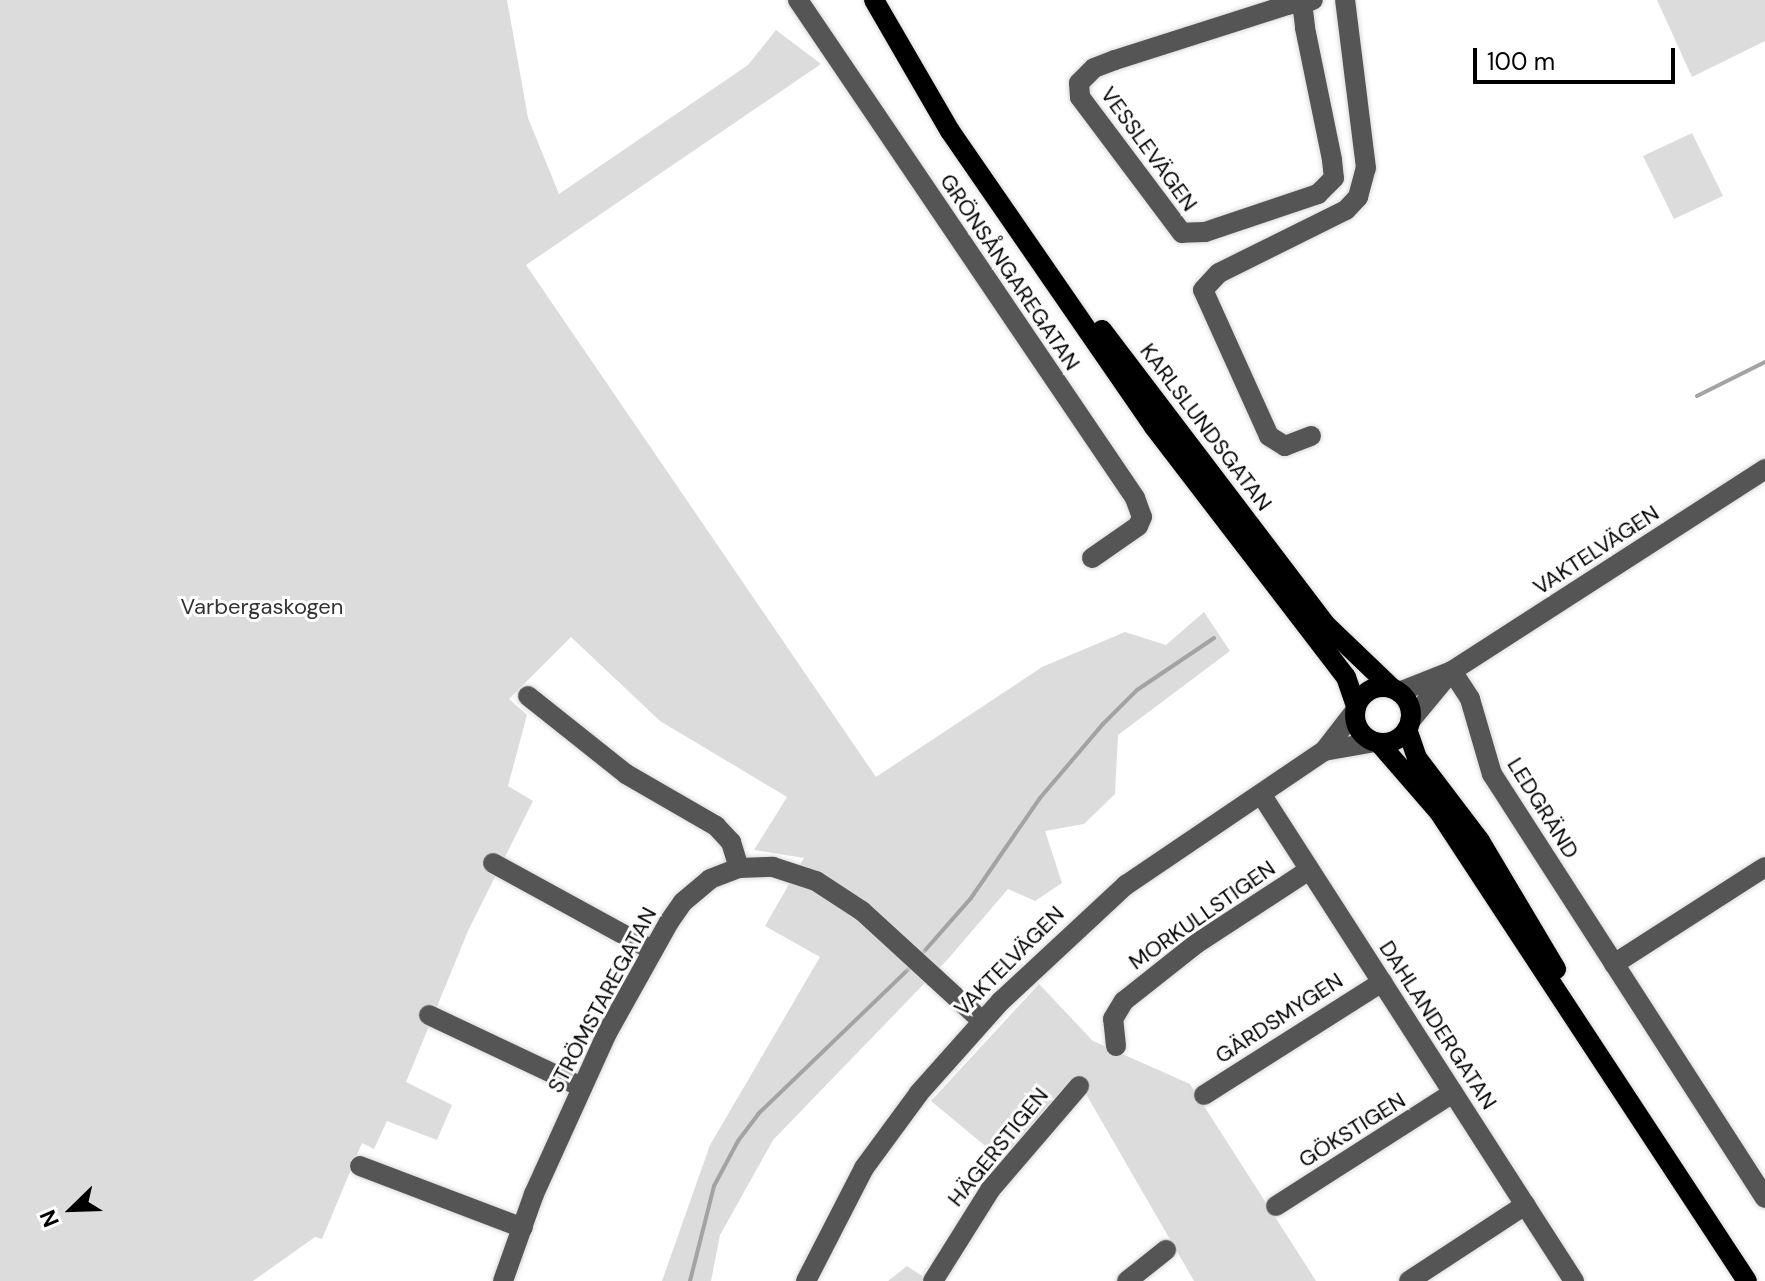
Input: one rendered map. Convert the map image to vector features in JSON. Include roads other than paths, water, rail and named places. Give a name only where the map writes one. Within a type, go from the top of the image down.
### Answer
[{"type":"main road","name":"KARLSLUNDSGATAN","points":[[874,0],[918,80],[1154,427],[1346,677],[1356,709]]},
{"type":"main road","name":"KARLSLUNDSGATAN","points":[[989,186],[1325,624],[1396,690]]},
{"type":"main road","points":[[1600,1054],[1500,873],[1417,758],[1409,725],[1408,702],[1396,690],[1371,690],[1356,709],[1358,728],[1377,743],[1439,812],[1747,1281]]},
{"type":"main road","points":[[1377,743],[1395,741],[1409,725]]},
{"type":"street","name":"GRÖNSÅNGAREGATAN","points":[[798,0],[1141,509],[1138,526],[1092,558]]},
{"type":"street","points":[[1311,436],[1285,446],[1269,436],[1203,290],[1219,273],[1346,210],[1366,181],[1345,0]]},
{"type":"street","name":"VESSLEVÄGEN","points":[[1305,1],[1332,180],[1318,194],[1205,232],[1182,233],[1079,90],[1085,75],[1104,64],[1305,1]]},
{"type":"street","name":"VAKTELVÄGEN","points":[[1396,690],[1452,671],[1765,469]]},
{"type":"street","name":"VAKTELVÄGEN","points":[[1409,725],[1452,671]]},
{"type":"street","name":"LEDGRÄND","points":[[1452,671],[1470,699],[1492,774],[1765,1198]]},
{"type":"street","points":[[528,696],[626,774],[716,826],[731,842],[739,868]]},
{"type":"street","name":"VAKTELVÄGEN","points":[[806,1281],[864,1168],[982,1021],[1092,913],[1324,751],[1356,709]]},
{"type":"street","name":"VAKTELVÄGEN","points":[[1324,751],[1377,743]]},
{"type":"street","name":"DAHLANDERGATAN","points":[[1261,794],[1574,1281]]},
{"type":"street","points":[[493,863],[652,950]]},
{"type":"street","name":"STRÖMSTAREGATAN","points":[[503,1281],[581,1087],[652,950],[695,889],[739,868],[773,867],[816,881],[862,911],[982,1021]]},
{"type":"street","points":[[1614,964],[1765,867]]},
{"type":"street","name":"MORKULLSTIGEN","points":[[1116,1046],[1113,1019],[1124,1001],[1196,944],[1309,870]]},
{"type":"street","name":"GÄRDSMYGEN","points":[[1204,1095],[1382,982]]},
{"type":"street","points":[[429,1015],[581,1087]]},
{"type":"street","name":"HÄGERSTIGEN","points":[[933,1281],[990,1190],[1079,1086]]},
{"type":"street","name":"GÖKSTIGEN","points":[[1276,1206],[1453,1093]]},
{"type":"street","points":[[360,1166],[523,1228]]},
{"type":"street","points":[[1409,1281],[1525,1205]]},
{"type":"street","points":[[1127,1281],[1166,1250]]},
{"type":"waterway","points":[[1697,396],[1765,362]]},
{"type":"waterway","points":[[921,955],[971,898],[1040,798],[1103,724],[1137,690],[1214,638]]},
{"type":"waterway","points":[[690,1281],[714,1186],[738,1141],[758,1114],[913,965]]},
{"type":"park label","name":"Varbergaskogen","points":[[262,607]]}]
